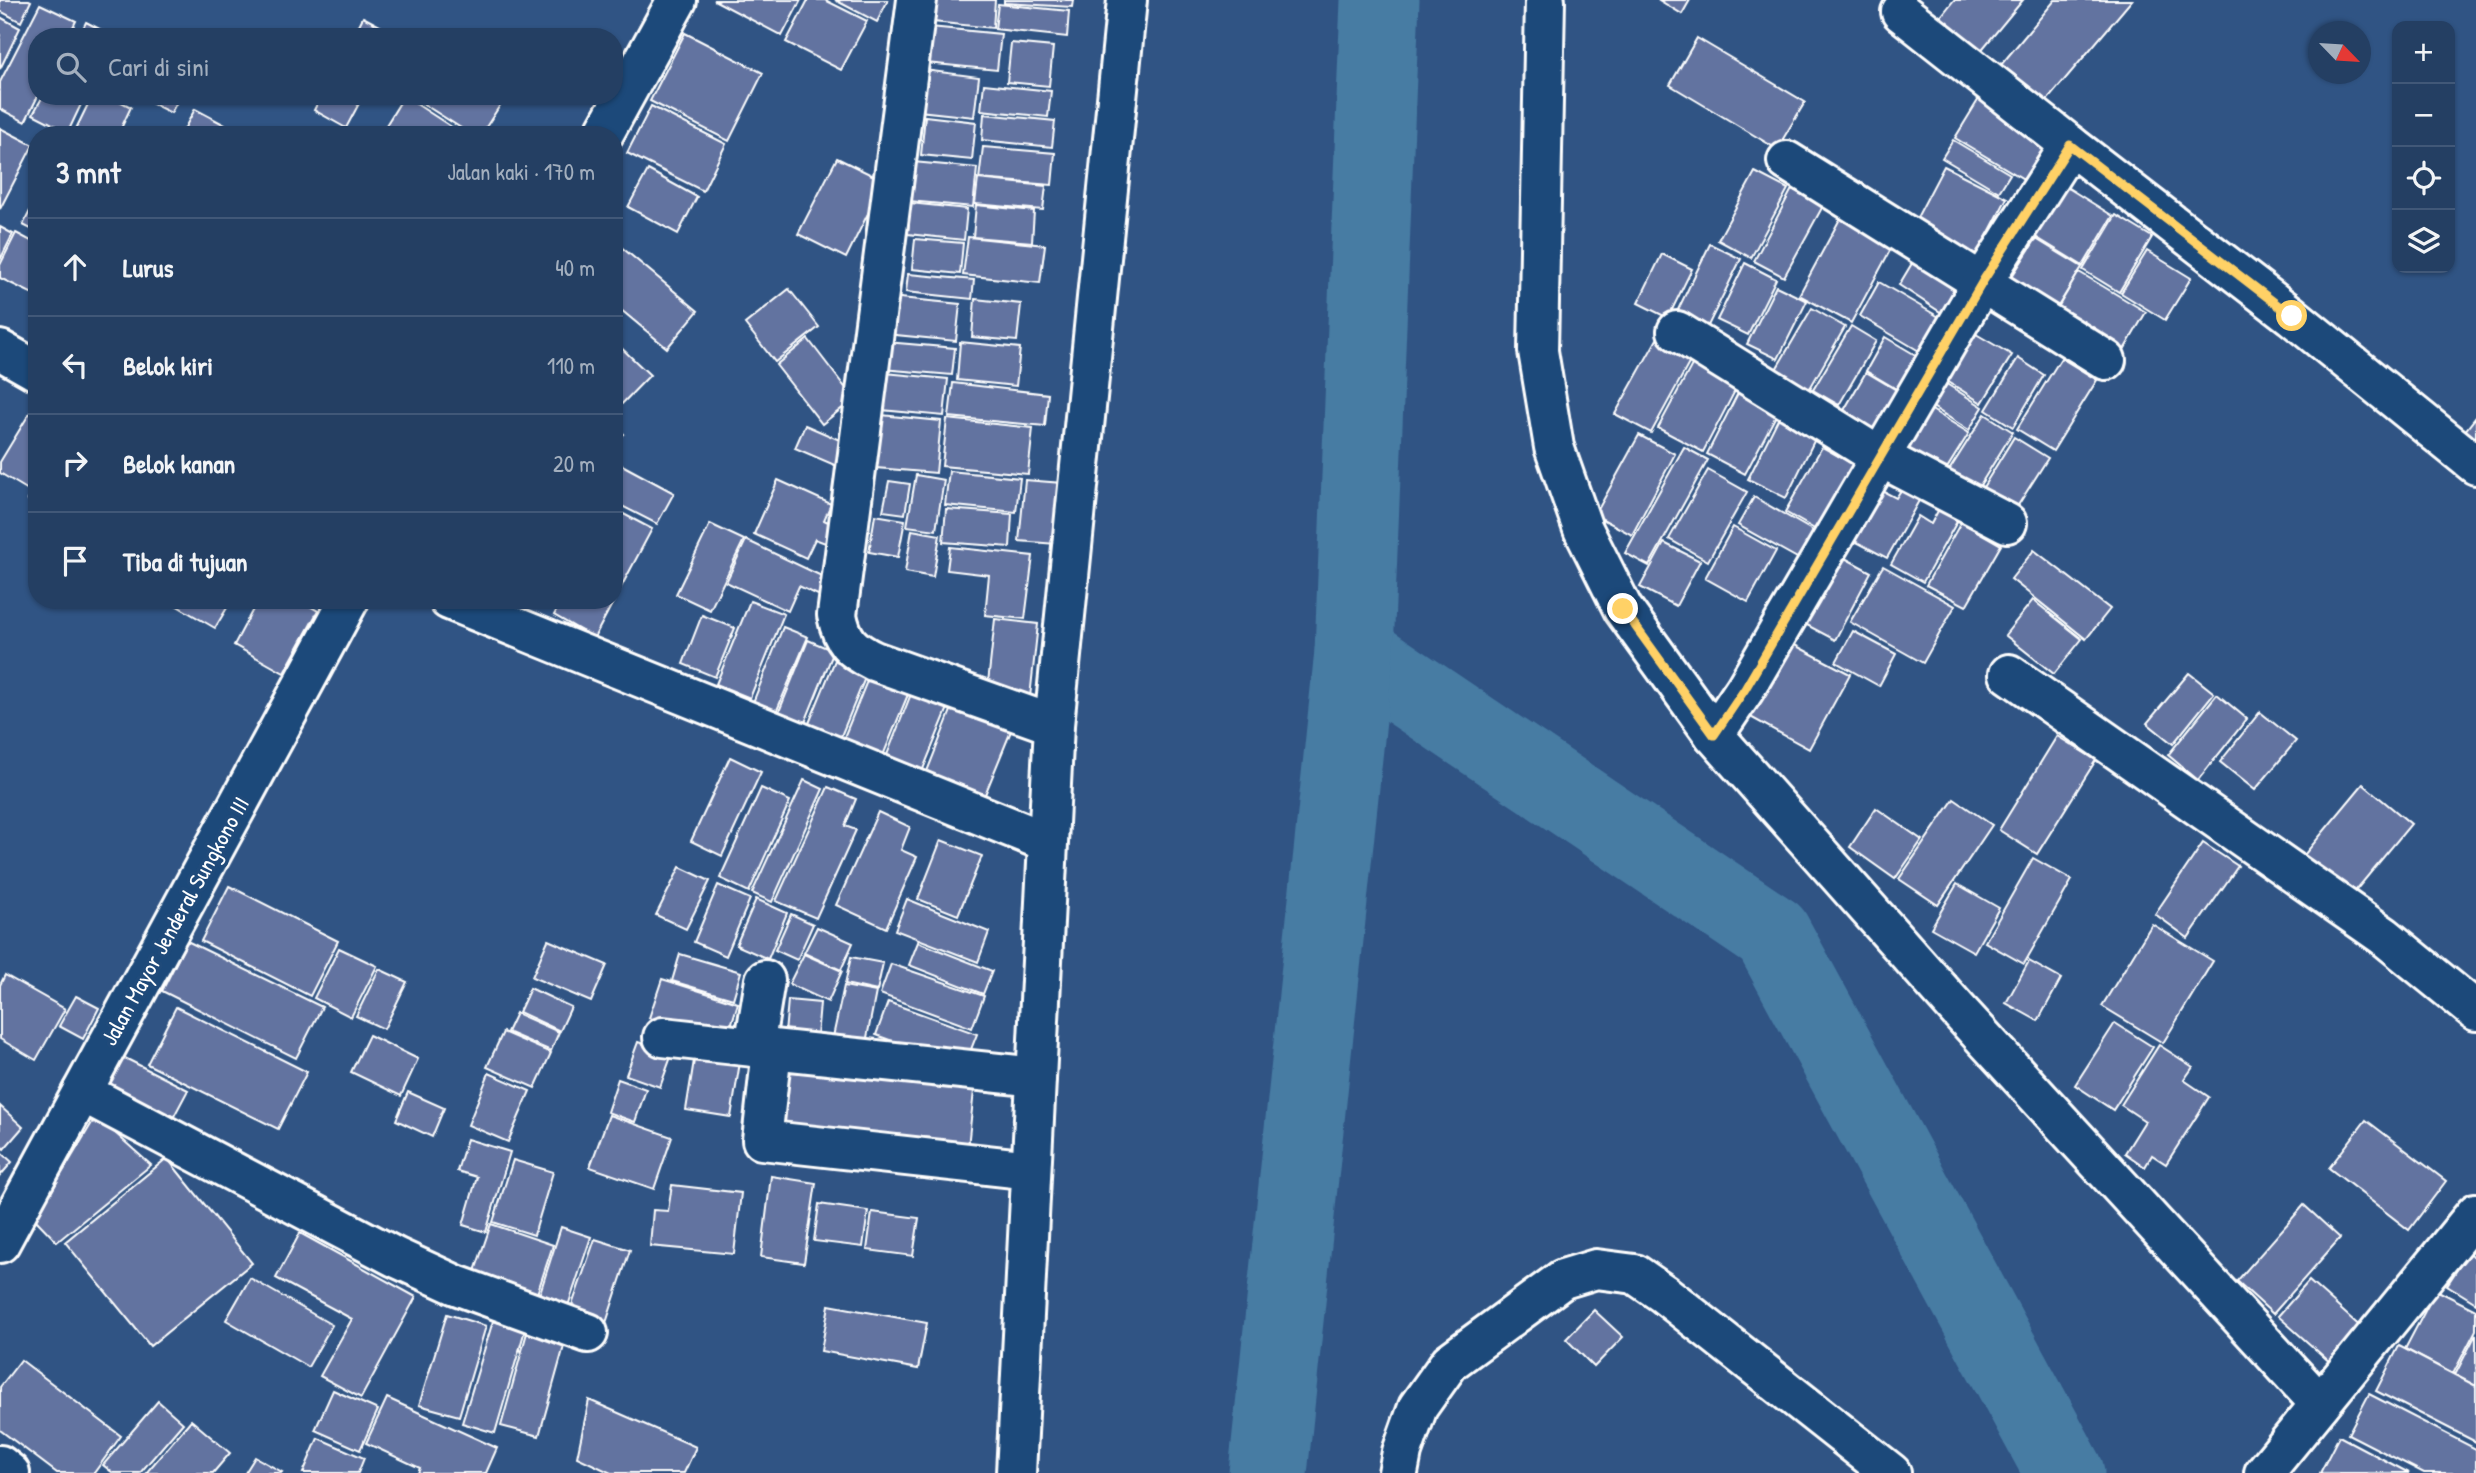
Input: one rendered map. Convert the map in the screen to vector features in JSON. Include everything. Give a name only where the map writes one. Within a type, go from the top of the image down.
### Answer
[{"type":"street","points":[[623,99],[677,0]]},
{"type":"street","points":[[917,0],[837,615],[841,636],[852,650],[874,661],[1054,725]]},
{"type":"street","points":[[1016,1473],[1054,725],[1127,0]]},
{"type":"street","points":[[1545,0],[1538,351],[1554,447],[1583,529],[1623,609],[1714,735],[1959,1012],[2320,1404]]},
{"type":"street","points":[[1901,12],[2292,316],[2476,465]]},
{"type":"street","points":[[608,126],[619,105]]},
{"type":"street","points":[[1714,735],[1983,281],[2070,145]]},
{"type":"street","points":[[1787,161],[2106,360]]},
{"type":"street","points":[[1677,331],[1880,457],[2007,523]]},
{"type":"street","points":[[0,350],[28,367]]},
{"type":"street","name":"Jalan Mayor Jenderal Sungkono III","points":[[0,1243],[344,609]]},
{"type":"street","points":[[471,609],[1047,842]]},
{"type":"street","points":[[2008,674],[2384,936],[2476,1011]]},
{"type":"street","points":[[765,980],[762,1140],[1031,1170]]},
{"type":"street","points":[[663,1037],[1036,1077]]},
{"type":"street","points":[[82,1093],[395,1257],[456,1285],[588,1334]]},
{"type":"street","points":[[2268,1471],[2476,1213]]},
{"type":"street","points":[[1398,1473],[1402,1452],[1418,1407],[1450,1362],[1563,1279],[1596,1269],[1635,1274],[1664,1294],[1891,1473]]},
{"type":"street","points":[[0,1465],[10,1473]]},
{"type":"building","points":[[0,0],[31,1],[21,22],[0,11]]},
{"type":"building","points":[[714,0],[801,0],[782,36]]},
{"type":"building","points":[[808,0],[825,0],[867,21],[841,70],[786,42]]},
{"type":"building","points":[[835,0],[888,0],[877,22]]},
{"type":"building","points":[[935,0],[995,0],[993,28],[933,22]]},
{"type":"building","points":[[1004,0],[1073,0],[1072,7],[1004,3]]},
{"type":"building","points":[[1659,0],[1690,0],[1682,14]]},
{"type":"building","points":[[1954,0],[2023,0],[1974,59],[1934,25]]},
{"type":"building","points":[[2055,0],[2132,0],[2044,104],[2000,66]]},
{"type":"building","points":[[40,4],[76,21],[72,28],[28,28],[28,105],[34,105],[25,122],[0,109],[0,82]]},
{"type":"building","points":[[998,4],[1069,11],[1067,37],[995,29]]},
{"type":"building","points":[[0,17],[20,28],[0,69]]},
{"type":"building","points":[[363,17],[384,28],[358,28]]},
{"type":"building","points":[[86,22],[98,28],[83,28]]},
{"type":"building","points":[[930,27],[1001,34],[997,70],[926,63]]},
{"type":"building","points":[[685,33],[763,73],[729,141],[650,101]]},
{"type":"building","points":[[1697,38],[1805,102],[1777,149],[1670,85]]},
{"type":"building","points":[[1011,43],[1053,47],[1049,86],[1007,82]]},
{"type":"building","points":[[924,70],[979,77],[974,117],[919,111]]},
{"type":"building","points":[[984,84],[1051,91],[1048,117],[981,110]]},
{"type":"building","points":[[1980,97],[2056,143],[2032,184],[1955,138]]},
{"type":"building","points":[[38,105],[81,105],[71,126],[56,126],[33,114]]},
{"type":"building","points":[[88,105],[131,107],[122,126],[77,126]]},
{"type":"building","points":[[155,105],[175,105],[171,113]]},
{"type":"building","points":[[316,105],[358,105],[347,126],[314,110]]},
{"type":"building","points":[[398,105],[418,105],[450,126],[386,126]]},
{"type":"building","points":[[425,105],[500,105],[487,126],[458,126]]},
{"type":"building","points":[[651,106],[726,144],[703,191],[627,153]]},
{"type":"building","points":[[195,109],[227,126],[186,126]]},
{"type":"building","points":[[984,114],[1055,121],[1052,147],[982,140]]},
{"type":"building","points":[[925,116],[976,122],[972,160],[921,155]]},
{"type":"building","points":[[0,128],[28,142],[28,155],[0,209]]},
{"type":"building","points":[[1953,140],[2010,174],[1999,192],[1942,158]]},
{"type":"building","points":[[983,147],[1055,153],[1052,185],[979,179]]},
{"type":"building","points":[[837,158],[884,181],[846,258],[798,234]]},
{"type":"building","points":[[913,162],[977,168],[973,207],[909,201]]},
{"type":"building","points":[[1944,166],[2007,198],[1974,261],[1911,229]]},
{"type":"building","points":[[648,170],[697,197],[678,234],[628,207]]},
{"type":"building","points":[[1755,172],[1788,189],[1751,258],[1718,240]]},
{"type":"building","points":[[978,179],[1046,186],[1043,210],[975,204]]},
{"type":"building","points":[[2065,186],[2113,216],[2083,266],[2034,236]]},
{"type":"building","points":[[1792,189],[1823,206],[1784,277],[1754,261]]},
{"type":"building","points":[[910,203],[967,209],[964,240],[908,234]]},
{"type":"building","points":[[976,205],[1034,211],[1032,242],[973,237]]},
{"type":"building","points":[[28,215],[28,228],[23,225]]},
{"type":"building","points":[[2116,215],[2152,237],[2119,292],[2083,270]]},
{"type":"building","points":[[1841,217],[1893,245],[1851,323],[1799,295]]},
{"type":"building","points":[[0,227],[13,234],[0,260]]},
{"type":"building","points":[[16,233],[28,239],[28,292],[0,278],[0,265]]},
{"type":"building","points":[[968,237],[1045,245],[1040,283],[963,275]]},
{"type":"building","points":[[915,239],[963,243],[960,274],[912,269]]},
{"type":"building","points":[[2036,239],[2082,267],[2054,313],[2007,284]]},
{"type":"building","points":[[1710,244],[1741,259],[1702,338],[1672,322]]},
{"type":"building","points":[[623,248],[698,311],[667,348],[623,311]]},
{"type":"building","points":[[2147,251],[2191,278],[2165,320],[2121,293]]},
{"type":"building","points":[[1662,254],[1692,269],[1668,318],[1638,303]]},
{"type":"building","points":[[1914,260],[1964,292],[1948,317],[1899,285]]},
{"type":"building","points":[[1745,263],[1776,279],[1748,335],[1717,320]]},
{"type":"building","points":[[2079,272],[2146,312],[2121,355],[2054,314]]},
{"type":"building","points":[[908,274],[974,280],[972,299],[906,292]]},
{"type":"building","points":[[1879,282],[1946,321],[1926,355],[1860,316]]},
{"type":"building","points":[[1776,286],[1807,301],[1778,359],[1747,344]]},
{"type":"building","points":[[789,289],[819,327],[775,362],[745,324]]},
{"type":"building","points":[[890,297],[960,304],[956,341],[886,334]]},
{"type":"building","points":[[975,299],[1021,304],[1017,341],[972,337]]},
{"type":"building","points":[[1812,308],[1845,327],[1809,390],[1775,371]]},
{"type":"building","points":[[1851,326],[1876,341],[1839,405],[1813,390]]},
{"type":"building","points":[[1976,334],[2012,355],[1982,403],[1947,381]]},
{"type":"building","points":[[1885,337],[1924,360],[1905,394],[1866,371]]},
{"type":"building","points":[[808,339],[854,399],[822,424],[776,365]]},
{"type":"building","points":[[1657,339],[1692,358],[1651,433],[1615,414]]},
{"type":"building","points":[[886,342],[955,348],[952,375],[882,369]]},
{"type":"building","points":[[960,342],[1020,348],[1016,386],[957,380]]},
{"type":"building","points":[[623,350],[650,375],[623,403]]},
{"type":"building","points":[[2018,358],[2044,375],[2013,427],[1986,410]]},
{"type":"building","points":[[2061,358],[2097,380],[2053,451],[2017,429]]},
{"type":"building","points":[[1693,363],[1737,387],[1703,452],[1658,428]]},
{"type":"building","points":[[1866,372],[1903,394],[1876,440],[1839,419]]},
{"type":"building","points":[[885,373],[948,379],[944,416],[882,410]]},
{"type":"building","points":[[953,383],[1048,394],[1045,426],[949,417]]},
{"type":"building","points":[[1945,383],[1983,407],[1969,430],[1931,406]]},
{"type":"building","points":[[1740,389],[1779,410],[1745,474],[1707,454]]},
{"type":"building","points":[[1930,409],[1969,433],[1944,473],[1905,448]]},
{"type":"building","points":[[1985,414],[2013,432],[1972,498],[1943,480]]},
{"type":"building","points":[[881,415],[941,421],[936,473],[876,468]]},
{"type":"building","points":[[1780,415],[1817,435],[1786,498],[1748,479]]},
{"type":"building","points":[[28,416],[28,490],[0,473],[0,462]]},
{"type":"building","points":[[2476,417],[2476,449],[2461,436]]},
{"type":"building","points":[[947,419],[1033,428],[1028,474],[942,466]]},
{"type":"building","points":[[805,425],[849,444],[839,467],[795,448]]},
{"type":"building","points":[[1639,435],[1675,454],[1632,535],[1595,515]]},
{"type":"building","points":[[2014,437],[2048,458],[2010,518],[1977,497]]},
{"type":"building","points":[[1684,447],[1708,460],[1649,566],[1625,553]]},
{"type":"building","points":[[1822,447],[1856,466],[1818,531],[1785,512]]},
{"type":"building","points":[[623,466],[674,493],[657,524],[623,507]]},
{"type":"building","points":[[1708,470],[1747,492],[1708,561],[1669,539]]},
{"type":"building","points":[[949,471],[1020,478],[1016,512],[945,505]]},
{"type":"building","points":[[916,475],[944,480],[936,530],[907,526]]},
{"type":"building","points":[[778,480],[831,504],[824,520],[836,526],[828,544],[815,539],[806,558],[754,534]]},
{"type":"building","points":[[1025,480],[1062,483],[1056,544],[1019,541]]},
{"type":"building","points":[[889,481],[910,484],[905,514],[883,511]]},
{"type":"building","points":[[1875,487],[1896,498],[1903,487],[1921,497],[1887,558],[1847,537]]},
{"type":"building","points":[[1754,497],[1815,532],[1799,559],[1738,525]]},
{"type":"building","points":[[1940,507],[1959,518],[1923,582],[1891,564],[1918,516],[1931,524]]},
{"type":"building","points":[[946,509],[1012,514],[1010,547],[943,542]]},
{"type":"building","points":[[623,514],[652,529],[623,584]]},
{"type":"building","points":[[875,515],[905,520],[898,557],[869,552]]},
{"type":"building","points":[[1961,522],[2001,545],[1966,606],[1926,585]]},
{"type":"building","points":[[710,524],[744,540],[710,610],[676,594]]},
{"type":"building","points":[[1733,527],[1776,551],[1748,602],[1705,578]]},
{"type":"building","points":[[912,530],[940,535],[933,577],[905,572]]},
{"type":"building","points":[[746,540],[830,580],[822,597],[799,586],[788,611],[726,582]]},
{"type":"building","points":[[1664,543],[1700,561],[1676,606],[1640,587]]},
{"type":"building","points":[[950,547],[1033,556],[1025,619],[985,615],[989,575],[947,570]]},
{"type":"building","points":[[2034,550],[2110,609],[2086,639],[2011,579]]},
{"type":"building","points":[[1841,556],[1871,572],[1835,640],[1805,624]]},
{"type":"building","points":[[1883,566],[1955,606],[1923,663],[1850,622]]},
{"type":"building","points":[[2033,600],[2082,639],[2054,674],[2005,635]]},
{"type":"building","points":[[750,601],[784,614],[750,698],[716,684]]},
{"type":"building","points":[[182,609],[226,609],[215,628]]},
{"type":"building","points":[[253,609],[318,611],[284,673],[234,645]]},
{"type":"building","points":[[557,609],[609,609],[594,638],[554,615]]},
{"type":"building","points":[[702,615],[735,628],[715,677],[683,664]]},
{"type":"building","points":[[995,619],[1038,624],[1030,697],[987,692]]},
{"type":"building","points":[[783,627],[808,637],[775,715],[752,705]]},
{"type":"building","points":[[1853,631],[1896,654],[1879,686],[1836,662]]},
{"type":"building","points":[[808,640],[834,651],[804,725],[778,714]]},
{"type":"building","points":[[1785,640],[1850,674],[1809,749],[1745,714]]},
{"type":"building","points":[[835,660],[867,673],[839,741],[807,728]]},
{"type":"building","points":[[2189,673],[2214,693],[2173,744],[2147,723]]},
{"type":"building","points":[[869,676],[909,692],[880,763],[840,747]]},
{"type":"building","points":[[911,694],[948,708],[919,779],[883,765]]},
{"type":"building","points":[[2217,694],[2247,719],[2198,780],[2168,755]]},
{"type":"building","points":[[954,703],[1013,726],[982,802],[924,779]]},
{"type":"building","points":[[2260,712],[2296,741],[2255,790],[2220,762]]},
{"type":"building","points":[[2057,736],[2096,760],[2037,854],[1999,830]]},
{"type":"building","points":[[730,757],[761,772],[722,856],[691,841]]},
{"type":"building","points":[[804,780],[823,789],[772,902],[752,893]]},
{"type":"building","points":[[2363,784],[2411,824],[2352,895],[2304,855]]},
{"type":"building","points":[[828,787],[856,799],[845,826],[856,830],[816,918],[776,901]]},
{"type":"building","points":[[761,788],[790,801],[749,892],[720,878]]},
{"type":"building","points":[[1954,799],[1992,825],[1938,905],[1899,879]]},
{"type":"building","points":[[1876,808],[1922,840],[1895,879],[1850,847]]},
{"type":"building","points":[[878,812],[910,827],[901,850],[917,857],[886,928],[836,905]]},
{"type":"building","points":[[941,840],[982,856],[958,915],[918,899]]},
{"type":"building","points":[[2203,843],[2238,866],[2188,938],[2155,914]]},
{"type":"building","points":[[2033,858],[2072,880],[2024,964],[1985,942]]},
{"type":"building","points":[[680,867],[710,881],[686,929],[656,915]]},
{"type":"building","points":[[1957,884],[1999,908],[1974,952],[1931,928]]},
{"type":"building","points":[[718,885],[750,899],[726,956],[694,942]]},
{"type":"building","points":[[229,886],[338,941],[310,996],[201,941]]},
{"type":"building","points":[[756,899],[787,913],[768,959],[736,945]]},
{"type":"building","points":[[907,899],[989,932],[978,962],[895,930]]},
{"type":"building","points":[[791,914],[813,924],[797,960],[775,950]]},
{"type":"building","points":[[2152,924],[2213,961],[2163,1043],[2102,1006]]},
{"type":"building","points":[[817,927],[853,943],[841,970],[804,953]]},
{"type":"building","points":[[548,940],[607,965],[591,1002],[532,977]]},
{"type":"building","points":[[187,941],[322,1007],[296,1058],[162,991]]},
{"type":"building","points":[[918,942],[992,971],[983,994],[909,965]]},
{"type":"building","points":[[339,948],[377,966],[351,1017],[314,998]]},
{"type":"building","points":[[680,954],[741,972],[733,999],[672,981]]},
{"type":"building","points":[[804,954],[842,971],[828,1002],[789,984]]},
{"type":"building","points":[[851,957],[883,963],[877,991],[845,984]]},
{"type":"building","points":[[2029,961],[2061,979],[2038,1021],[2006,1003]]},
{"type":"building","points":[[891,964],[984,996],[972,1028],[880,994]]},
{"type":"building","points":[[379,969],[407,982],[384,1029],[356,1016]]},
{"type":"building","points":[[5,975],[65,1009],[36,1060],[0,1039],[0,985]]},
{"type":"building","points":[[662,979],[738,1003],[726,1042],[649,1018]]},
{"type":"building","points":[[844,986],[876,992],[864,1053],[831,1046]]},
{"type":"building","points":[[530,988],[571,1007],[560,1031],[519,1012]]},
{"type":"building","points":[[76,996],[99,1008],[83,1039],[59,1026]]},
{"type":"building","points":[[788,1000],[820,1003],[816,1048],[784,1045]]},
{"type":"building","points":[[888,1002],[977,1034],[964,1067],[876,1035]]},
{"type":"building","points":[[176,1007],[307,1072],[278,1129],[147,1064]]},
{"type":"building","points":[[516,1013],[559,1032],[551,1051],[507,1032]]},
{"type":"building","points":[[2115,1023],[2153,1047],[2113,1110],[2075,1085]]},
{"type":"building","points":[[503,1032],[551,1053],[535,1088],[487,1067]]},
{"type":"building","points":[[369,1035],[418,1059],[401,1096],[351,1072]]},
{"type":"building","points":[[638,1042],[672,1054],[660,1087],[626,1075]]},
{"type":"building","points":[[2159,1045],[2193,1067],[2184,1080],[2209,1097],[2166,1164],[2152,1155],[2145,1167],[2125,1153],[2145,1121],[2121,1105]]},
{"type":"building","points":[[696,1048],[741,1056],[731,1117],[686,1110]]},
{"type":"building","points":[[787,1053],[976,1072],[968,1147],[779,1126]]},
{"type":"building","points":[[121,1056],[188,1090],[172,1120],[105,1088]]},
{"type":"building","points":[[489,1073],[530,1091],[508,1142],[468,1125]]},
{"type":"building","points":[[618,1079],[646,1089],[635,1122],[607,1112]]},
{"type":"building","points":[[408,1092],[444,1108],[432,1137],[396,1120]]},
{"type":"building","points":[[0,1106],[23,1127],[4,1149],[0,1145]]},
{"type":"building","points":[[609,1115],[672,1137],[654,1189],[590,1167]]},
{"type":"building","points":[[96,1116],[151,1165],[57,1242],[35,1219]]},
{"type":"building","points":[[2366,1120],[2446,1181],[2409,1230],[2329,1168]]},
{"type":"building","points":[[467,1139],[510,1152],[486,1232],[463,1225],[477,1177],[457,1171]]},
{"type":"building","points":[[0,1151],[12,1162],[0,1176]]},
{"type":"building","points":[[167,1158],[252,1263],[150,1346],[65,1242]]},
{"type":"building","points":[[513,1160],[553,1172],[534,1235],[493,1222]]},
{"type":"building","points":[[771,1176],[816,1183],[804,1263],[761,1257]]},
{"type":"building","points":[[672,1185],[741,1193],[734,1254],[650,1246],[653,1210],[668,1211]]},
{"type":"building","points":[[819,1204],[868,1211],[863,1247],[814,1241]]},
{"type":"building","points":[[2304,1205],[2340,1238],[2273,1314],[2237,1281]]},
{"type":"building","points":[[872,1212],[919,1218],[913,1256],[867,1250]]},
{"type":"building","points":[[491,1224],[553,1245],[534,1303],[471,1283]]},
{"type":"building","points":[[561,1227],[591,1237],[566,1312],[537,1302]]},
{"type":"building","points":[[300,1233],[416,1297],[361,1398],[320,1376],[352,1319],[276,1278]]},
{"type":"building","points":[[595,1239],[630,1250],[606,1323],[570,1311]]},
{"type":"building","points":[[2468,1253],[2476,1258],[2476,1303],[2447,1285]]},
{"type":"building","points":[[250,1278],[332,1325],[308,1367],[226,1320]]},
{"type":"building","points":[[2309,1281],[2363,1329],[2332,1364],[2278,1316]]},
{"type":"building","points":[[2436,1290],[2476,1310],[2476,1330],[2453,1374],[2405,1349]]},
{"type":"building","points":[[829,1305],[927,1323],[918,1369],[821,1351]]},
{"type":"building","points":[[1594,1310],[1623,1337],[1594,1367],[1566,1339]]},
{"type":"building","points":[[447,1314],[486,1326],[459,1416],[419,1405]]},
{"type":"building","points":[[493,1321],[525,1330],[495,1433],[462,1423]]},
{"type":"building","points":[[528,1329],[566,1339],[539,1436],[501,1426]]},
{"type":"building","points":[[2476,1334],[2476,1386],[2455,1375]]},
{"type":"building","points":[[2399,1346],[2476,1386],[2476,1442],[2376,1391]]},
{"type":"building","points":[[21,1360],[121,1436],[94,1473],[57,1473],[0,1430],[0,1387]]},
{"type":"building","points":[[333,1390],[378,1410],[360,1450],[315,1430]]},
{"type":"building","points":[[2369,1394],[2476,1449],[2476,1473],[2424,1473],[2348,1434]]},
{"type":"building","points":[[387,1398],[497,1448],[486,1473],[418,1473],[420,1468],[366,1443]]},
{"type":"building","points":[[589,1400],[696,1447],[684,1473],[611,1473],[577,1457]]},
{"type":"building","points":[[158,1401],[183,1423],[140,1473],[113,1473],[103,1465]]},
{"type":"building","points":[[191,1420],[230,1453],[213,1473],[146,1473]]},
{"type":"building","points":[[2339,1436],[2409,1473],[2320,1473]]},
{"type":"building","points":[[318,1438],[364,1458],[358,1473],[303,1473]]},
{"type":"building","points":[[255,1457],[282,1472],[245,1473]]},
{"type":"waterway","points":[[1268,1473],[1354,652],[1380,0]]},
{"type":"waterway","points":[[1354,652],[1772,934],[2065,1473]]},
{"type":"route","points":[[1623,609],[1714,735],[1745,689],[1983,281],[2070,145],[2292,316]]}]
